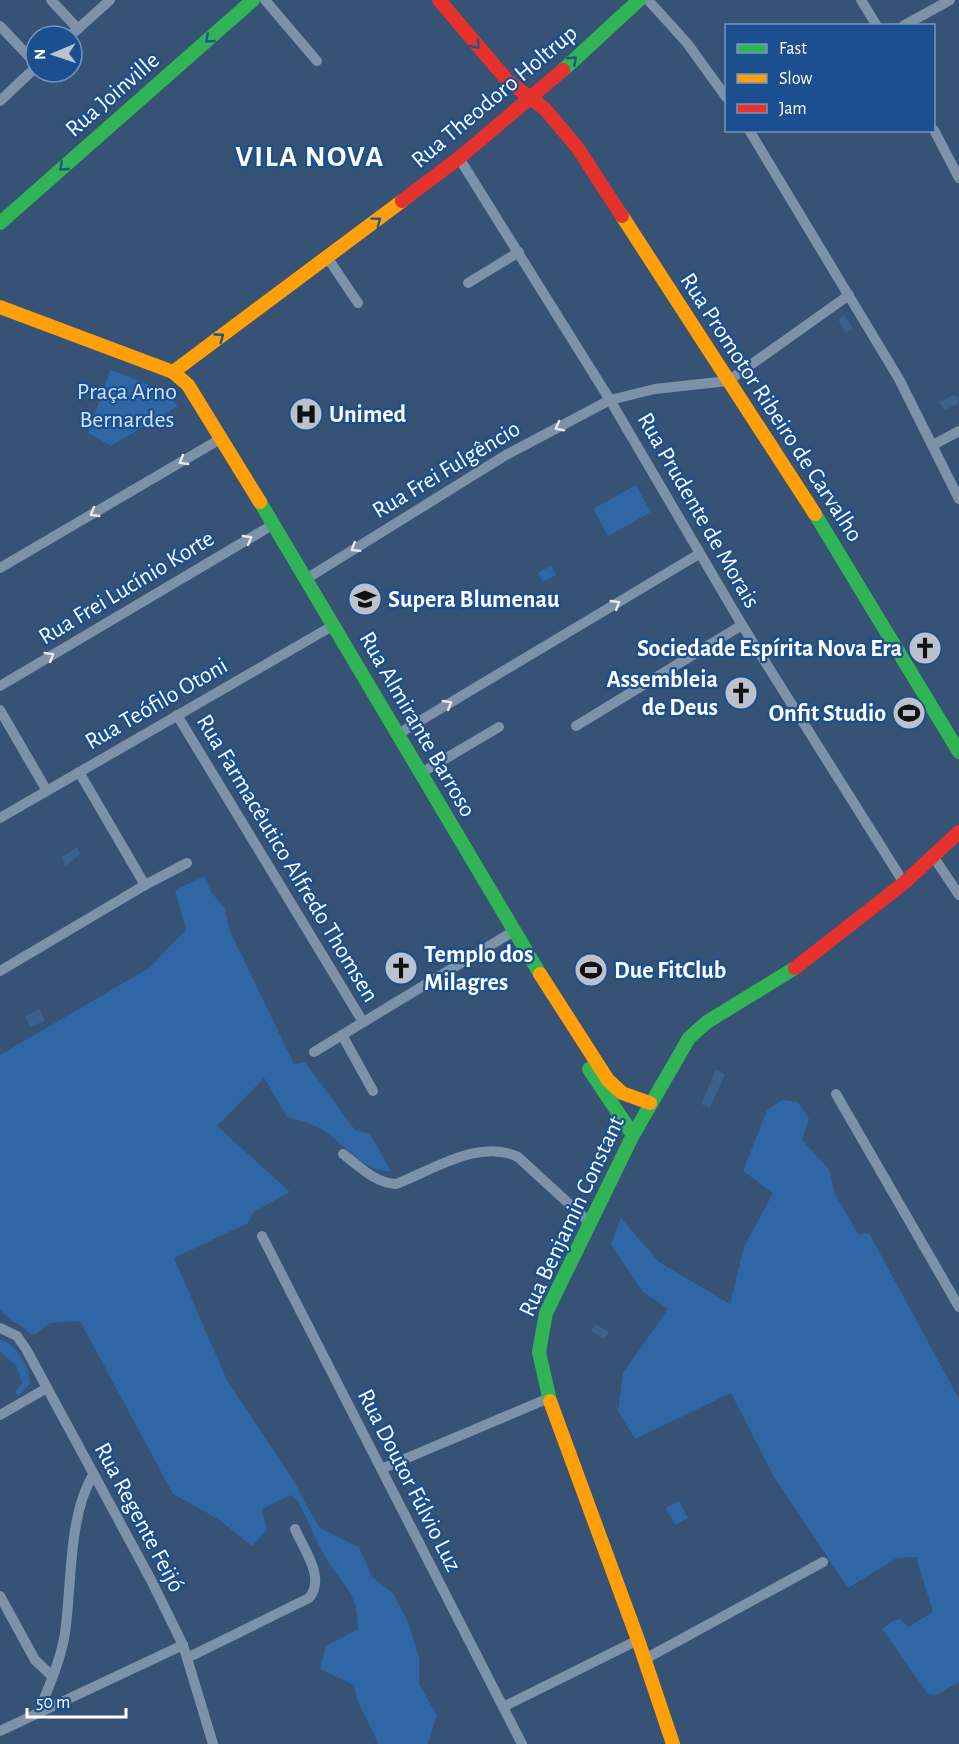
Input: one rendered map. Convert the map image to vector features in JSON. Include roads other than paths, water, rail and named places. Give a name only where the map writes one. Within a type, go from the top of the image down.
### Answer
[{"type":"main road","name":"Rua Joinville","points":[[0,223],[253,0]]},
{"type":"main road","name":"Rua Promotor Ribeiro de Carvalho","points":[[439,0],[507,80],[530,100],[545,108],[568,135],[847,564],[959,752]]},
{"type":"main road","name":"Rua Theodoro Holtrup","points":[[173,372],[459,158],[530,100],[629,3]]},
{"type":"main road","name":"Rua Almirante Barroso","points":[[0,307],[173,372],[188,385],[274,524],[550,992],[608,1080],[622,1093],[650,1103]]},
{"type":"main road","name":"Rua Almirante Barroso","points":[[0,316],[59,330]]},
{"type":"main road","name":"Rua Benjamin Constant","points":[[673,1744],[645,1659],[549,1398],[540,1363],[543,1325],[554,1294],[633,1135],[680,1051],[698,1030],[802,963],[904,883],[959,832]]},
{"type":"main road","name":"Rua Almirante Barroso","points":[[550,992],[565,1029],[633,1135]]},
{"type":"street","points":[[51,0],[68,24]]},
{"type":"street","points":[[83,24],[110,0]]},
{"type":"street","points":[[265,0],[317,62]]},
{"type":"street","points":[[648,0],[687,43],[725,96]]},
{"type":"street","points":[[861,0],[876,24]]},
{"type":"street","points":[[907,24],[950,0]]},
{"type":"street","points":[[0,26],[24,53]]},
{"type":"street","points":[[0,100],[24,77]]},
{"type":"street","points":[[750,132],[899,379],[959,499]]},
{"type":"street","points":[[934,132],[959,178]]},
{"type":"street","name":"Rua Prudente de Morais","points":[[459,158],[610,400],[699,555],[904,883]]},
{"type":"street","points":[[468,283],[519,252]]},
{"type":"street","points":[[327,257],[358,303]]},
{"type":"street","points":[[728,381],[849,295]]},
{"type":"street","name":"Rua Frei Fulgêncio","points":[[306,579],[506,455],[610,400],[655,389],[728,381]]},
{"type":"street","points":[[933,445],[959,431]]},
{"type":"street","points":[[0,568],[222,438]]},
{"type":"street","name":"Rua Frei Lucínio Korte","points":[[0,686],[274,524]]},
{"type":"street","points":[[398,734],[699,555]]},
{"type":"street","name":"Rua Teófilo Otoni","points":[[0,818],[334,625]]},
{"type":"street","points":[[576,726],[742,625]]},
{"type":"street","points":[[0,710],[47,791]]},
{"type":"street","name":"Rua Farmacêutico Alfredo Thomsen","points":[[177,715],[363,1022]]},
{"type":"street","points":[[421,773],[499,727]]},
{"type":"street","points":[[79,772],[145,885]]},
{"type":"street","points":[[933,856],[959,895]]},
{"type":"street","points":[[0,971],[145,885],[187,863]]},
{"type":"street","points":[[314,1052],[514,931]]},
{"type":"street","points":[[342,1035],[373,1091]]},
{"type":"street","points":[[836,1094],[959,1307]]},
{"type":"street","points":[[343,1154],[370,1175],[387,1184],[396,1184],[472,1154],[506,1151],[518,1157],[590,1223]]},
{"type":"street","name":"Rua Doutor Fúlvio Luz","points":[[262,1236],[522,1744]]},
{"type":"street","name":"Rua Regente Feijó","points":[[0,1328],[16,1336],[47,1388],[151,1580],[183,1646],[213,1744]]},
{"type":"street","points":[[0,1414],[47,1388]]},
{"type":"street","points":[[381,1469],[549,1398]]},
{"type":"street","points":[[38,1712],[64,1635],[75,1538],[84,1489],[93,1475]]},
{"type":"street","points":[[187,1658],[309,1598],[315,1590],[317,1579],[295,1529]]},
{"type":"street","points":[[645,1659],[823,1562]]},
{"type":"street","points":[[0,1596],[35,1660],[52,1676]]},
{"type":"street","points":[[502,1707],[638,1640]]},
{"type":"street","points":[[0,1731],[183,1646]]},
{"type":"place","name":"Unimed","points":[[306,414]]},
{"type":"place","name":"Supera Blumenau","points":[[365,599]]},
{"type":"place","name":"Sociedade Espírita Nova Era","points":[[925,648]]},
{"type":"place","name":"Assembleia de Deus","points":[[741,693]]},
{"type":"place","name":"Onfit Studio","points":[[909,713]]},
{"type":"place","name":"Templo dos Milagres","points":[[401,968]]},
{"type":"place","name":"Due FitClub","points":[[591,970]]},
{"type":"district","name":"VILA NOVA","points":[[310,156]]},
{"type":"park label","name":"Praça Arno Bernardes","points":[[127,405]]}]
